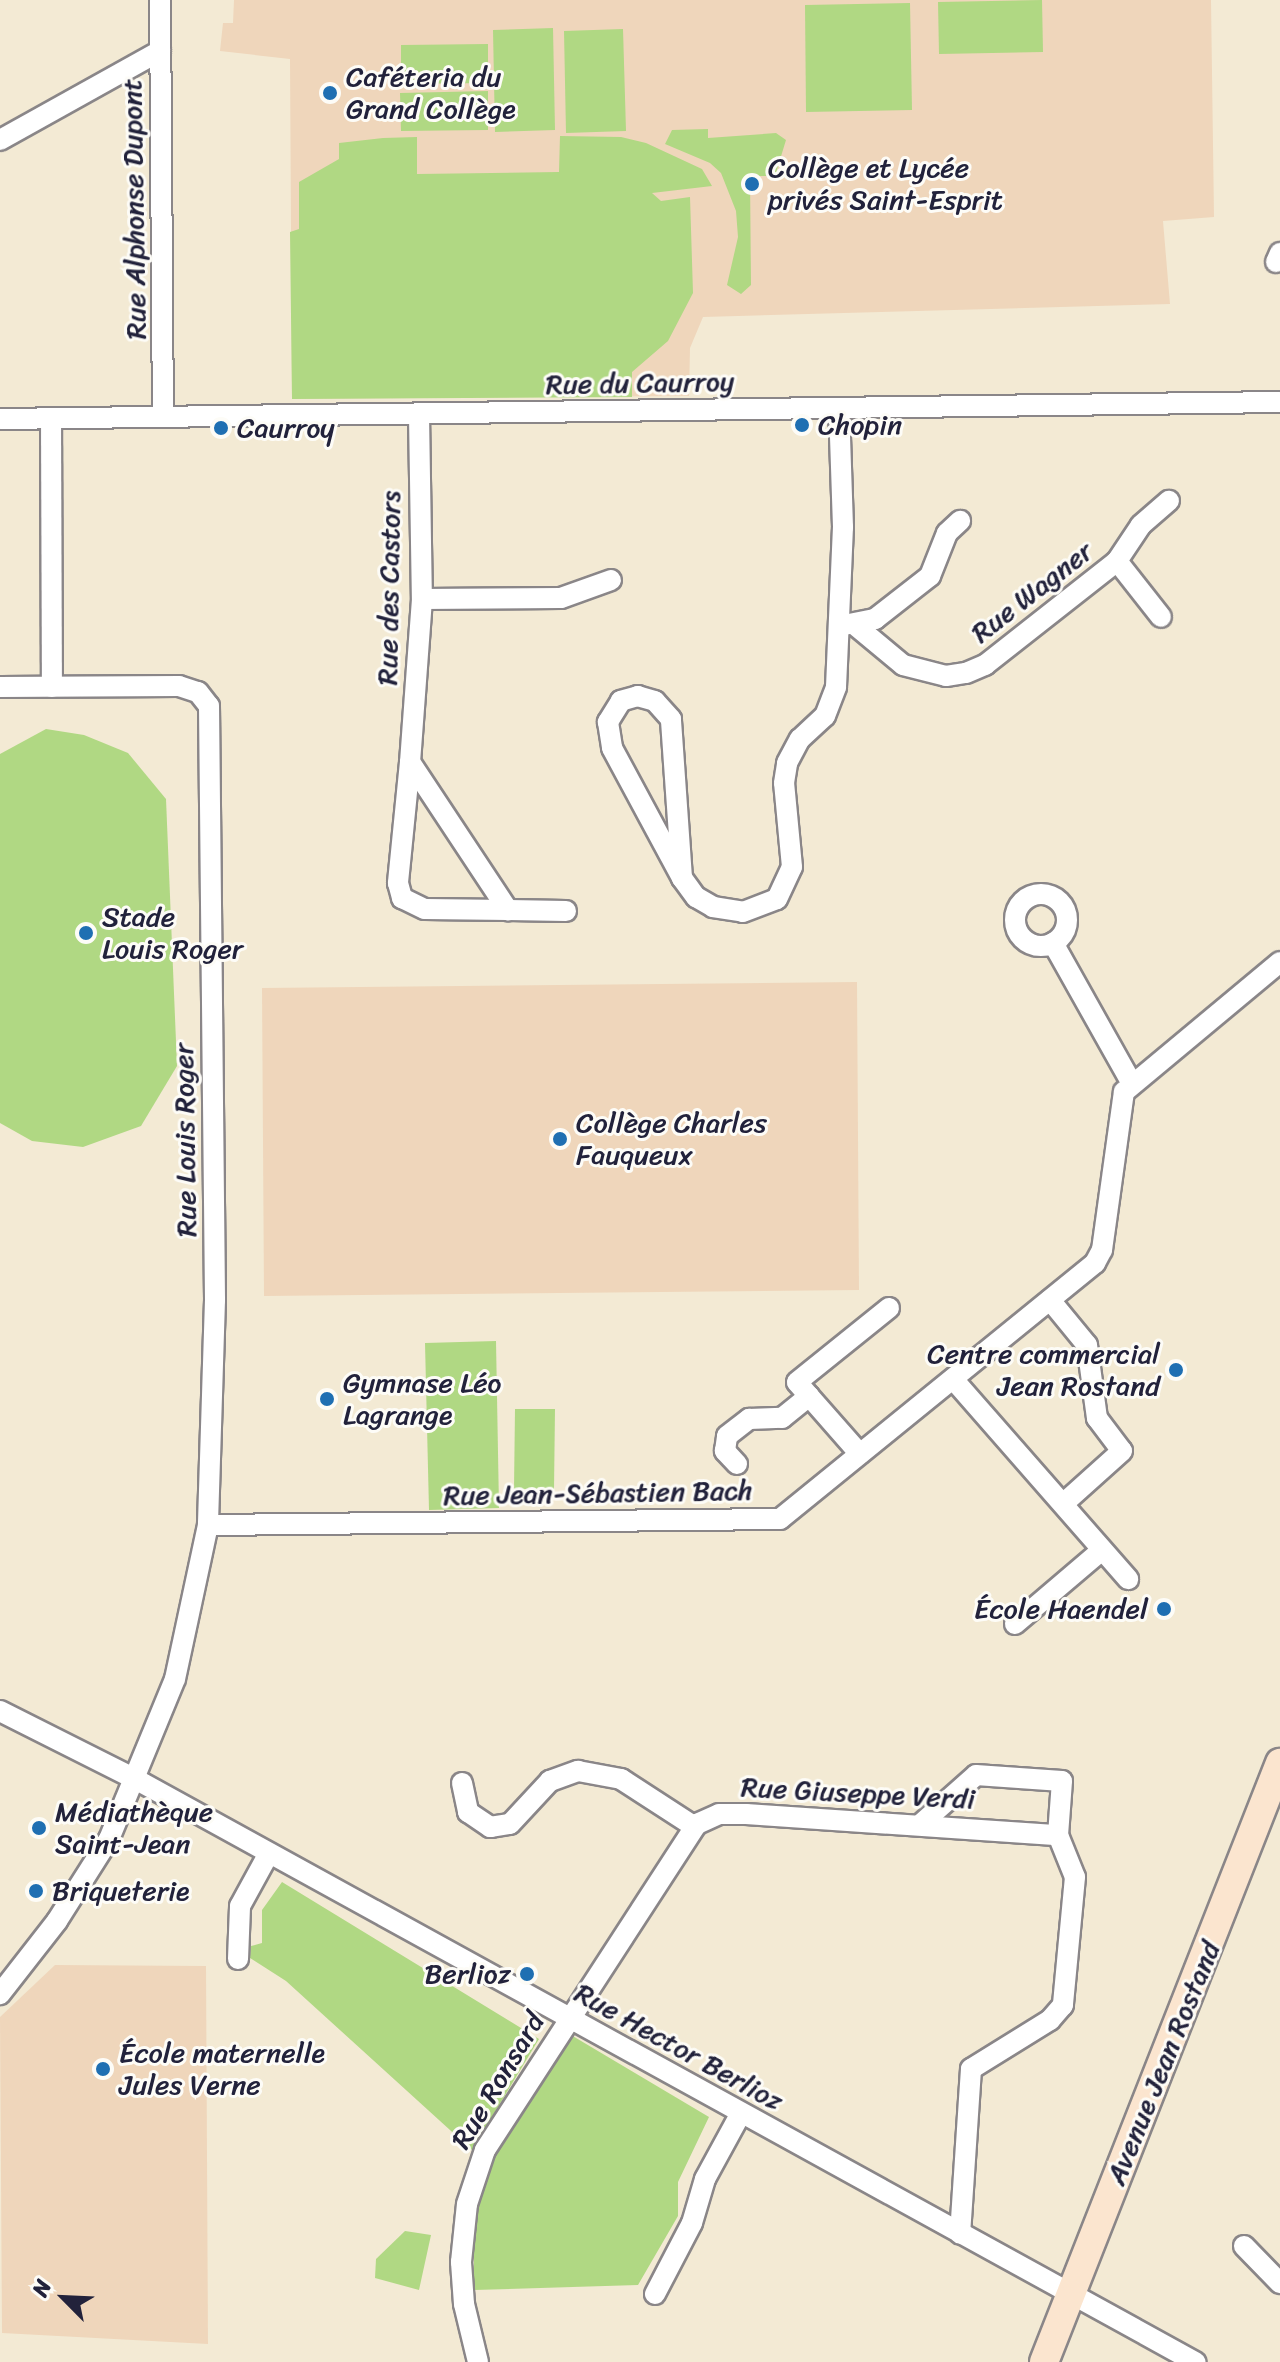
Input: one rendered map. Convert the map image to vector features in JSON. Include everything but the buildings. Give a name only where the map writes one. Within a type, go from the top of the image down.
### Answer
[{"type":"street","name":"Rue Alphonse Dupont","points":[[160,0],[163,417]]},
{"type":"street","points":[[0,140],[160,51]]},
{"type":"street","name":"Rue du Caurroy","points":[[0,419],[1280,402]]},
{"type":"street","points":[[682,878],[671,719],[655,701],[631,697],[610,714],[608,738],[682,878],[696,897],[723,909],[752,911],[777,899],[792,867],[785,772],[795,745],[825,716],[835,697],[848,625],[839,408]]},
{"type":"street","name":"Rue des Castors","points":[[419,415],[422,599],[398,883],[402,898],[425,909],[566,911]]},
{"type":"street","points":[[51,418],[52,687]]},
{"type":"street","name":"Rue Wagner","points":[[848,625],[903,665],[936,675],[966,673],[985,665],[1117,561],[1141,525],[1169,501]]},
{"type":"street","points":[[848,625],[885,612],[930,576],[947,533],[960,521]]},
{"type":"street","name":"Rue Wagner","points":[[1117,561],[1161,617]]},
{"type":"street","points":[[422,599],[561,598],[611,580]]},
{"type":"street","name":"Rue Louis Roger","points":[[0,687],[179,686],[198,692],[209,706],[214,1437],[208,1525],[182,1655],[137,1780],[80,1887],[0,1994]]},
{"type":"street","points":[[410,762],[508,910]]},
{"type":"street","points":[[1053,943],[1131,1082],[1280,962]]},
{"type":"street","name":"Rue Jean-Sébastien Bach","points":[[208,1525],[780,1519],[1100,1256],[1120,1104],[1131,1082]]},
{"type":"street","points":[[1050,1300],[1087,1345],[1097,1418],[1122,1451],[1063,1504]]},
{"type":"street","points":[[860,1454],[797,1382],[889,1308]]},
{"type":"street","points":[[953,1379],[1128,1579]]},
{"type":"street","points":[[737,1464],[725,1451],[727,1436],[749,1419],[782,1418],[809,1396]]},
{"type":"street","points":[[1015,1624],[1102,1550]]},
{"type":"street","name":"Rue Hector Berlioz","points":[[0,1711],[137,1780],[1191,2361]]},
{"type":"street","name":"Avenue Jean Rostand","points":[[1044,2362],[1280,1763]]},
{"type":"street","points":[[462,1783],[468,1812],[490,1827],[510,1824],[550,1781],[578,1771],[621,1779],[695,1827],[569,2018]]},
{"type":"street","points":[[922,1823],[976,1775],[1062,1781],[1058,1835],[1075,1877],[1066,1998],[1050,2020],[971,2069],[960,2234]]},
{"type":"street","name":"Rue Giuseppe Verdi","points":[[695,1827],[727,1814],[922,1823],[1058,1835]]},
{"type":"street","points":[[238,1959],[240,1906],[269,1853]]},
{"type":"street","name":"Rue Ronsard","points":[[478,2362],[464,2304],[463,2232],[478,2167],[505,2112],[569,2018]]},
{"type":"street","points":[[655,2294],[692,2223],[705,2179],[741,2113]]},
{"type":"street","points":[[1244,2246],[1280,2283]]},
{"type":"shaded area","name":"Collège et Lycée privés Saint-Esprit","points":[[234,0],[1211,0],[1214,217],[1163,221],[1170,304],[703,317],[690,348],[689,396],[292,399],[290,59],[220,51],[223,23],[233,23]]},
{"type":"shaded area","name":"Collège Charles Fauqueux","points":[[857,982],[859,1290],[264,1296],[262,988]]},
{"type":"shaded area","points":[[55,1965],[206,1966],[208,2344],[2,2333],[0,2017]]},
{"type":"green space","points":[[1042,0],[1043,52],[939,54],[938,2]]},
{"type":"green space","points":[[910,3],[912,110],[806,112],[805,5]]},
{"type":"green space","points":[[553,28],[555,130],[495,132],[493,30]]},
{"type":"green space","points":[[623,29],[626,131],[566,133],[564,31]]},
{"type":"green space","points":[[488,44],[488,83],[401,84],[401,45]]},
{"type":"green space","points":[[488,91],[488,130],[401,131],[400,93]]},
{"type":"green space","points":[[708,129],[708,138],[776,133],[786,140],[775,176],[750,176],[751,285],[741,294],[727,285],[738,237],[736,211],[721,173],[710,163],[665,144],[672,130]]},
{"type":"green space","points":[[560,136],[621,137],[646,143],[702,169],[712,186],[652,193],[661,201],[690,197],[693,293],[668,341],[632,372],[632,397],[292,399],[290,232],[299,229],[299,182],[339,159],[339,143],[383,138],[417,137],[417,174],[559,172]]},
{"type":"green space","name":"Stade Louis Roger","points":[[46,729],[84,735],[128,753],[166,799],[177,1066],[141,1126],[83,1147],[32,1141],[0,1123],[0,754]]},
{"type":"green space","points":[[496,1341],[499,1508],[429,1510],[425,1343]]},
{"type":"green space","points":[[515,1409],[555,1409],[554,1489],[514,1489]]},
{"type":"green space","points":[[282,1882],[539,2039],[472,2150],[286,1981],[250,1958],[251,1946],[262,1943],[262,1910]]},
{"type":"green space","points":[[571,2035],[709,2117],[678,2182],[678,2216],[638,2285],[474,2290],[474,2215],[492,2159]]},
{"type":"green space","points":[[405,2231],[431,2235],[419,2290],[375,2278],[376,2259]]},
{"type":"place","name":"Caféteria du Grand Collège","points":[[330,93]]},
{"type":"place","name":"Collège et Lycée privés Saint-Esprit","points":[[752,184]]},
{"type":"place","name":"Chopin","points":[[802,425]]},
{"type":"place","name":"Caurroy","points":[[221,428]]},
{"type":"place","name":"Stade Louis Roger","points":[[86,933]]},
{"type":"place","name":"Collège Charles Fauqueux","points":[[560,1139]]},
{"type":"place","name":"Centre commercial Jean Rostand","points":[[1176,1370]]},
{"type":"place","name":"Gymnase Léo Lagrange","points":[[327,1399]]},
{"type":"place","name":"École Haendel","points":[[1164,1609]]},
{"type":"place","name":"Médiathèque Saint-Jean","points":[[39,1828]]},
{"type":"place","name":"Briqueterie","points":[[36,1891]]},
{"type":"place","name":"Berlioz","points":[[527,1974]]},
{"type":"place","name":"École maternelle Jules Verne","points":[[103,2069]]}]
